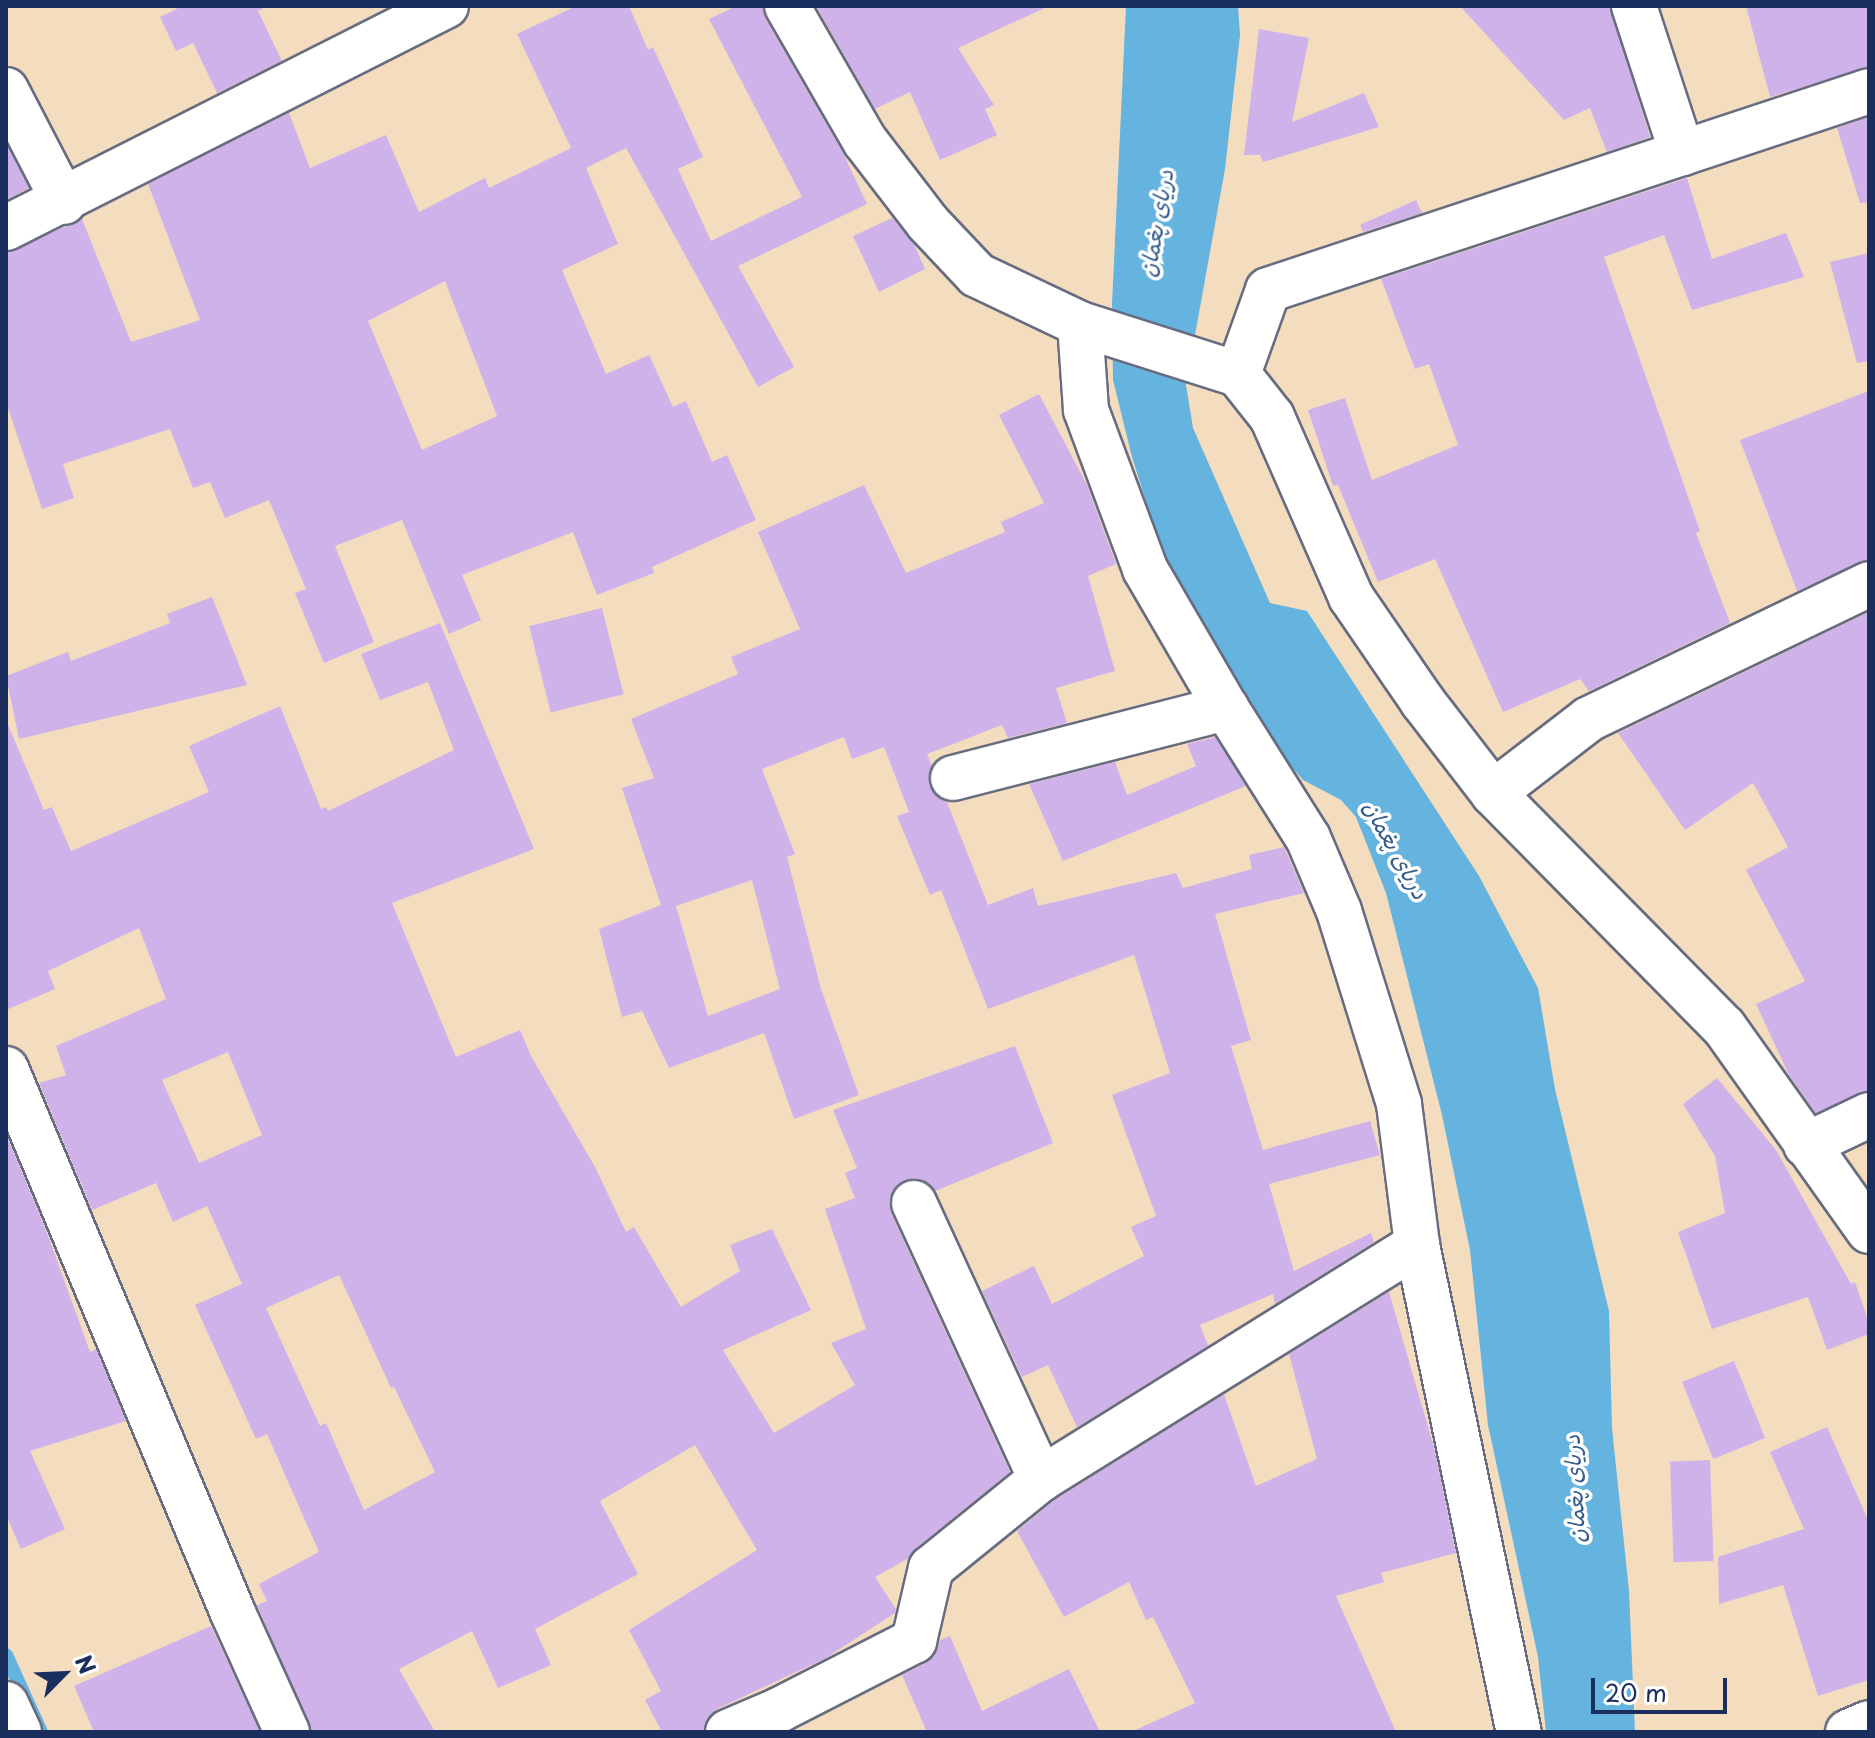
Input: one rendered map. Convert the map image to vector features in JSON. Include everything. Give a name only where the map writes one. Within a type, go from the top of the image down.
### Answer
[{"type":"street","points":[[6,228],[64,202],[446,6]]},
{"type":"street","points":[[787,6],[865,141],[928,223],[977,275],[1088,327],[1238,374],[1272,417],[1351,597],[1423,702],[1493,793],[1724,1027],[1869,1231]]},
{"type":"street","points":[[1634,6],[1682,153]]},
{"type":"street","points":[[6,90],[64,202]]},
{"type":"street","points":[[1238,374],[1268,290],[1869,91]]},
{"type":"street","points":[[1088,327],[1086,410],[1145,569],[1226,708],[1308,838],[1339,911],[1399,1104],[1417,1245],[1519,1732]]},
{"type":"street","points":[[1493,793],[1589,719],[1869,584]]},
{"type":"street","points":[[953,778],[1226,708]]},
{"type":"street","points":[[6,1069],[233,1613],[287,1732]]},
{"type":"street","points":[[1806,1145],[1869,1115]]},
{"type":"street","points":[[914,1203],[1041,1479]]},
{"type":"street","points":[[728,1732],[779,1710],[914,1641],[931,1568],[1041,1479],[1417,1245]]},
{"type":"street","points":[[6,1704],[19,1732]]},
{"type":"street","points":[[1848,1732],[1869,1723]]},
{"type":"water","name":"دریای پغمان","points":[[1126,6],[1238,6],[1240,35],[1225,169],[1186,385],[1193,428],[1270,603],[1307,611],[1479,876],[1538,988],[1555,1089],[1609,1311],[1612,1428],[1629,1591],[1635,1732],[1546,1732],[1538,1657],[1488,1425],[1470,1250],[1442,1115],[1386,893],[1356,817],[1341,800],[1303,780],[1273,745],[1166,565],[1132,457],[1113,380],[1112,304]]},
{"type":"building","points":[[176,6],[268,6],[258,11],[282,61],[217,93],[193,43],[176,51],[160,17],[177,9]]},
{"type":"building","points":[[576,6],[629,6],[648,50],[653,47],[703,157],[678,169],[711,241],[802,197],[709,19],[736,6],[762,6],[765,18],[843,153],[867,204],[738,266],[794,367],[758,387],[626,148],[586,168],[618,244],[562,270],[606,374],[649,355],[673,407],[686,401],[712,462],[727,455],[756,520],[652,567],[654,573],[597,595],[573,532],[462,575],[481,620],[449,634],[402,520],[335,546],[374,642],[324,663],[295,593],[306,589],[269,500],[225,518],[210,482],[193,488],[170,429],[63,464],[74,498],[42,509],[6,402],[6,253],[82,219],[131,342],[200,320],[148,184],[289,113],[310,168],[386,135],[419,212],[485,178],[489,188],[571,148],[517,34]],"holes":[[[445,281],[497,416],[422,450],[368,321]]]},
{"type":"building","points":[[816,6],[1049,6],[958,48],[994,105],[985,109],[997,135],[940,160],[910,92],[875,109]]},
{"type":"building","points":[[1460,6],[1610,6],[1650,137],[1607,152],[1590,108],[1564,120]]},
{"type":"building","points":[[1746,6],[1869,6],[1869,67],[1770,97]]},
{"type":"building","points":[[1259,29],[1309,38],[1292,122],[1364,93],[1379,127],[1263,162],[1260,155],[1244,155]]},
{"type":"building","points":[[1869,117],[1869,202],[1860,203],[1837,128]]},
{"type":"building","points":[[6,144],[29,188],[6,200]]},
{"type":"building","points":[[1687,178],[1712,259],[1786,233],[1804,277],[1692,310],[1664,235],[1604,257],[1700,531],[1696,533],[1730,623],[1589,691],[1580,679],[1503,712],[1435,559],[1378,582],[1338,485],[1333,486],[1308,410],[1345,398],[1372,480],[1458,445],[1429,364],[1415,369],[1381,279]]},
{"type":"building","points":[[1416,200],[1422,213],[1363,232],[1360,225]]},
{"type":"building","points":[[892,218],[914,244],[925,269],[879,292],[853,236]]},
{"type":"building","points":[[1869,253],[1869,361],[1857,363],[1830,262]]},
{"type":"building","points":[[1869,391],[1869,559],[1797,591],[1740,440]]},
{"type":"building","points":[[1039,394],[1087,485],[1116,564],[1088,576],[1115,671],[1056,688],[1067,723],[1008,738],[1002,725],[927,754],[932,766],[929,785],[936,796],[947,802],[988,905],[1033,888],[1038,906],[1176,873],[1183,888],[1252,869],[1249,855],[1284,847],[1304,893],[1215,914],[1251,1040],[1231,1046],[1263,1150],[1370,1121],[1380,1155],[1269,1184],[1294,1271],[1371,1233],[1374,1242],[1275,1304],[1273,1294],[1200,1325],[1208,1346],[1077,1427],[1048,1365],[1022,1377],[982,1291],[1034,1266],[1052,1304],[1144,1256],[1131,1227],[1156,1216],[1112,1095],[1170,1073],[1134,955],[988,1009],[941,890],[930,895],[897,816],[909,812],[884,747],[852,759],[844,737],[762,769],[795,854],[787,857],[821,989],[859,1095],[794,1119],[764,1033],[669,1068],[642,1011],[622,1017],[599,929],[661,905],[622,788],[654,778],[631,719],[738,674],[731,657],[800,629],[758,532],[864,485],[906,573],[1005,532],[1001,522],[1044,503],[999,415]],"holes":[[[752,880],[780,989],[708,1016],[676,906]]]},
{"type":"building","points":[[212,597],[247,685],[19,739],[6,676],[68,652],[71,661],[170,623],[167,614]]},
{"type":"building","points":[[602,608],[624,694],[551,713],[529,626]]},
{"type":"building","points":[[1869,612],[1869,1090],[1816,1113],[1789,1075],[1756,1004],[1805,981],[1746,870],[1788,847],[1753,783],[1685,830],[1618,733]]},
{"type":"building","points":[[440,623],[534,849],[392,903],[456,1057],[520,1030],[531,1056],[595,1167],[626,1232],[634,1227],[681,1307],[740,1271],[730,1245],[772,1229],[811,1310],[723,1350],[774,1433],[855,1385],[831,1343],[866,1329],[825,1209],[855,1198],[845,1173],[857,1168],[833,1110],[1015,1046],[1053,1143],[935,1191],[917,1178],[904,1180],[894,1188],[889,1200],[891,1213],[1010,1472],[915,1549],[909,1558],[875,1577],[896,1609],[895,1613],[826,1658],[717,1709],[708,1718],[704,1732],[662,1732],[645,1700],[661,1691],[629,1630],[757,1550],[695,1445],[600,1501],[638,1574],[535,1629],[551,1665],[498,1688],[472,1631],[399,1669],[435,1732],[312,1732],[257,1605],[267,1601],[259,1584],[319,1552],[267,1434],[256,1439],[195,1305],[242,1284],[207,1206],[173,1222],[156,1183],[92,1210],[39,1083],[66,1075],[56,1046],[166,999],[139,928],[48,971],[55,989],[6,1010],[6,720],[44,810],[52,807],[71,851],[209,792],[189,746],[280,706],[321,809],[326,807],[328,811],[454,750],[428,682],[380,700],[361,654]],"holes":[[[228,1052],[262,1135],[199,1163],[162,1080]],[[339,1275],[391,1388],[394,1387],[435,1472],[364,1510],[326,1423],[320,1426],[266,1308]]]},
{"type":"building","points":[[1215,737],[1246,786],[1063,861],[1029,784],[1115,762],[1127,795],[1196,766],[1187,744]]},
{"type":"building","points":[[1717,1078],[1776,1150],[1851,1284],[1855,1282],[1869,1323],[1869,1334],[1827,1350],[1808,1297],[1712,1329],[1678,1232],[1725,1213],[1715,1156],[1683,1104]]},
{"type":"building","points":[[8,1139],[46,1230],[90,1352],[96,1349],[126,1421],[30,1451],[65,1529],[21,1549],[6,1515]]},
{"type":"building","points":[[1389,1292],[1435,1451],[1456,1553],[1381,1573],[1384,1582],[1336,1596],[1396,1732],[1131,1732],[1195,1703],[1153,1617],[1146,1620],[1129,1582],[1064,1617],[1017,1531],[1056,1499],[1224,1394],[1256,1486],[1317,1459],[1289,1354]]},
{"type":"building","points":[[1734,1361],[1765,1438],[1713,1459],[1682,1382]]},
{"type":"building","points":[[1827,1427],[1869,1522],[1869,1680],[1818,1696],[1783,1585],[1719,1604],[1718,1557],[1804,1529],[1770,1452]]},
{"type":"building","points":[[1710,1460],[1714,1561],[1674,1562],[1670,1461]]},
{"type":"building","points":[[211,1626],[260,1732],[94,1732],[74,1686]]},
{"type":"building","points":[[950,1636],[982,1711],[1069,1669],[1100,1732],[927,1732],[902,1675],[926,1663],[934,1656],[940,1640]]},
{"type":"waterway","points":[[6,1655],[41,1732]]}]
